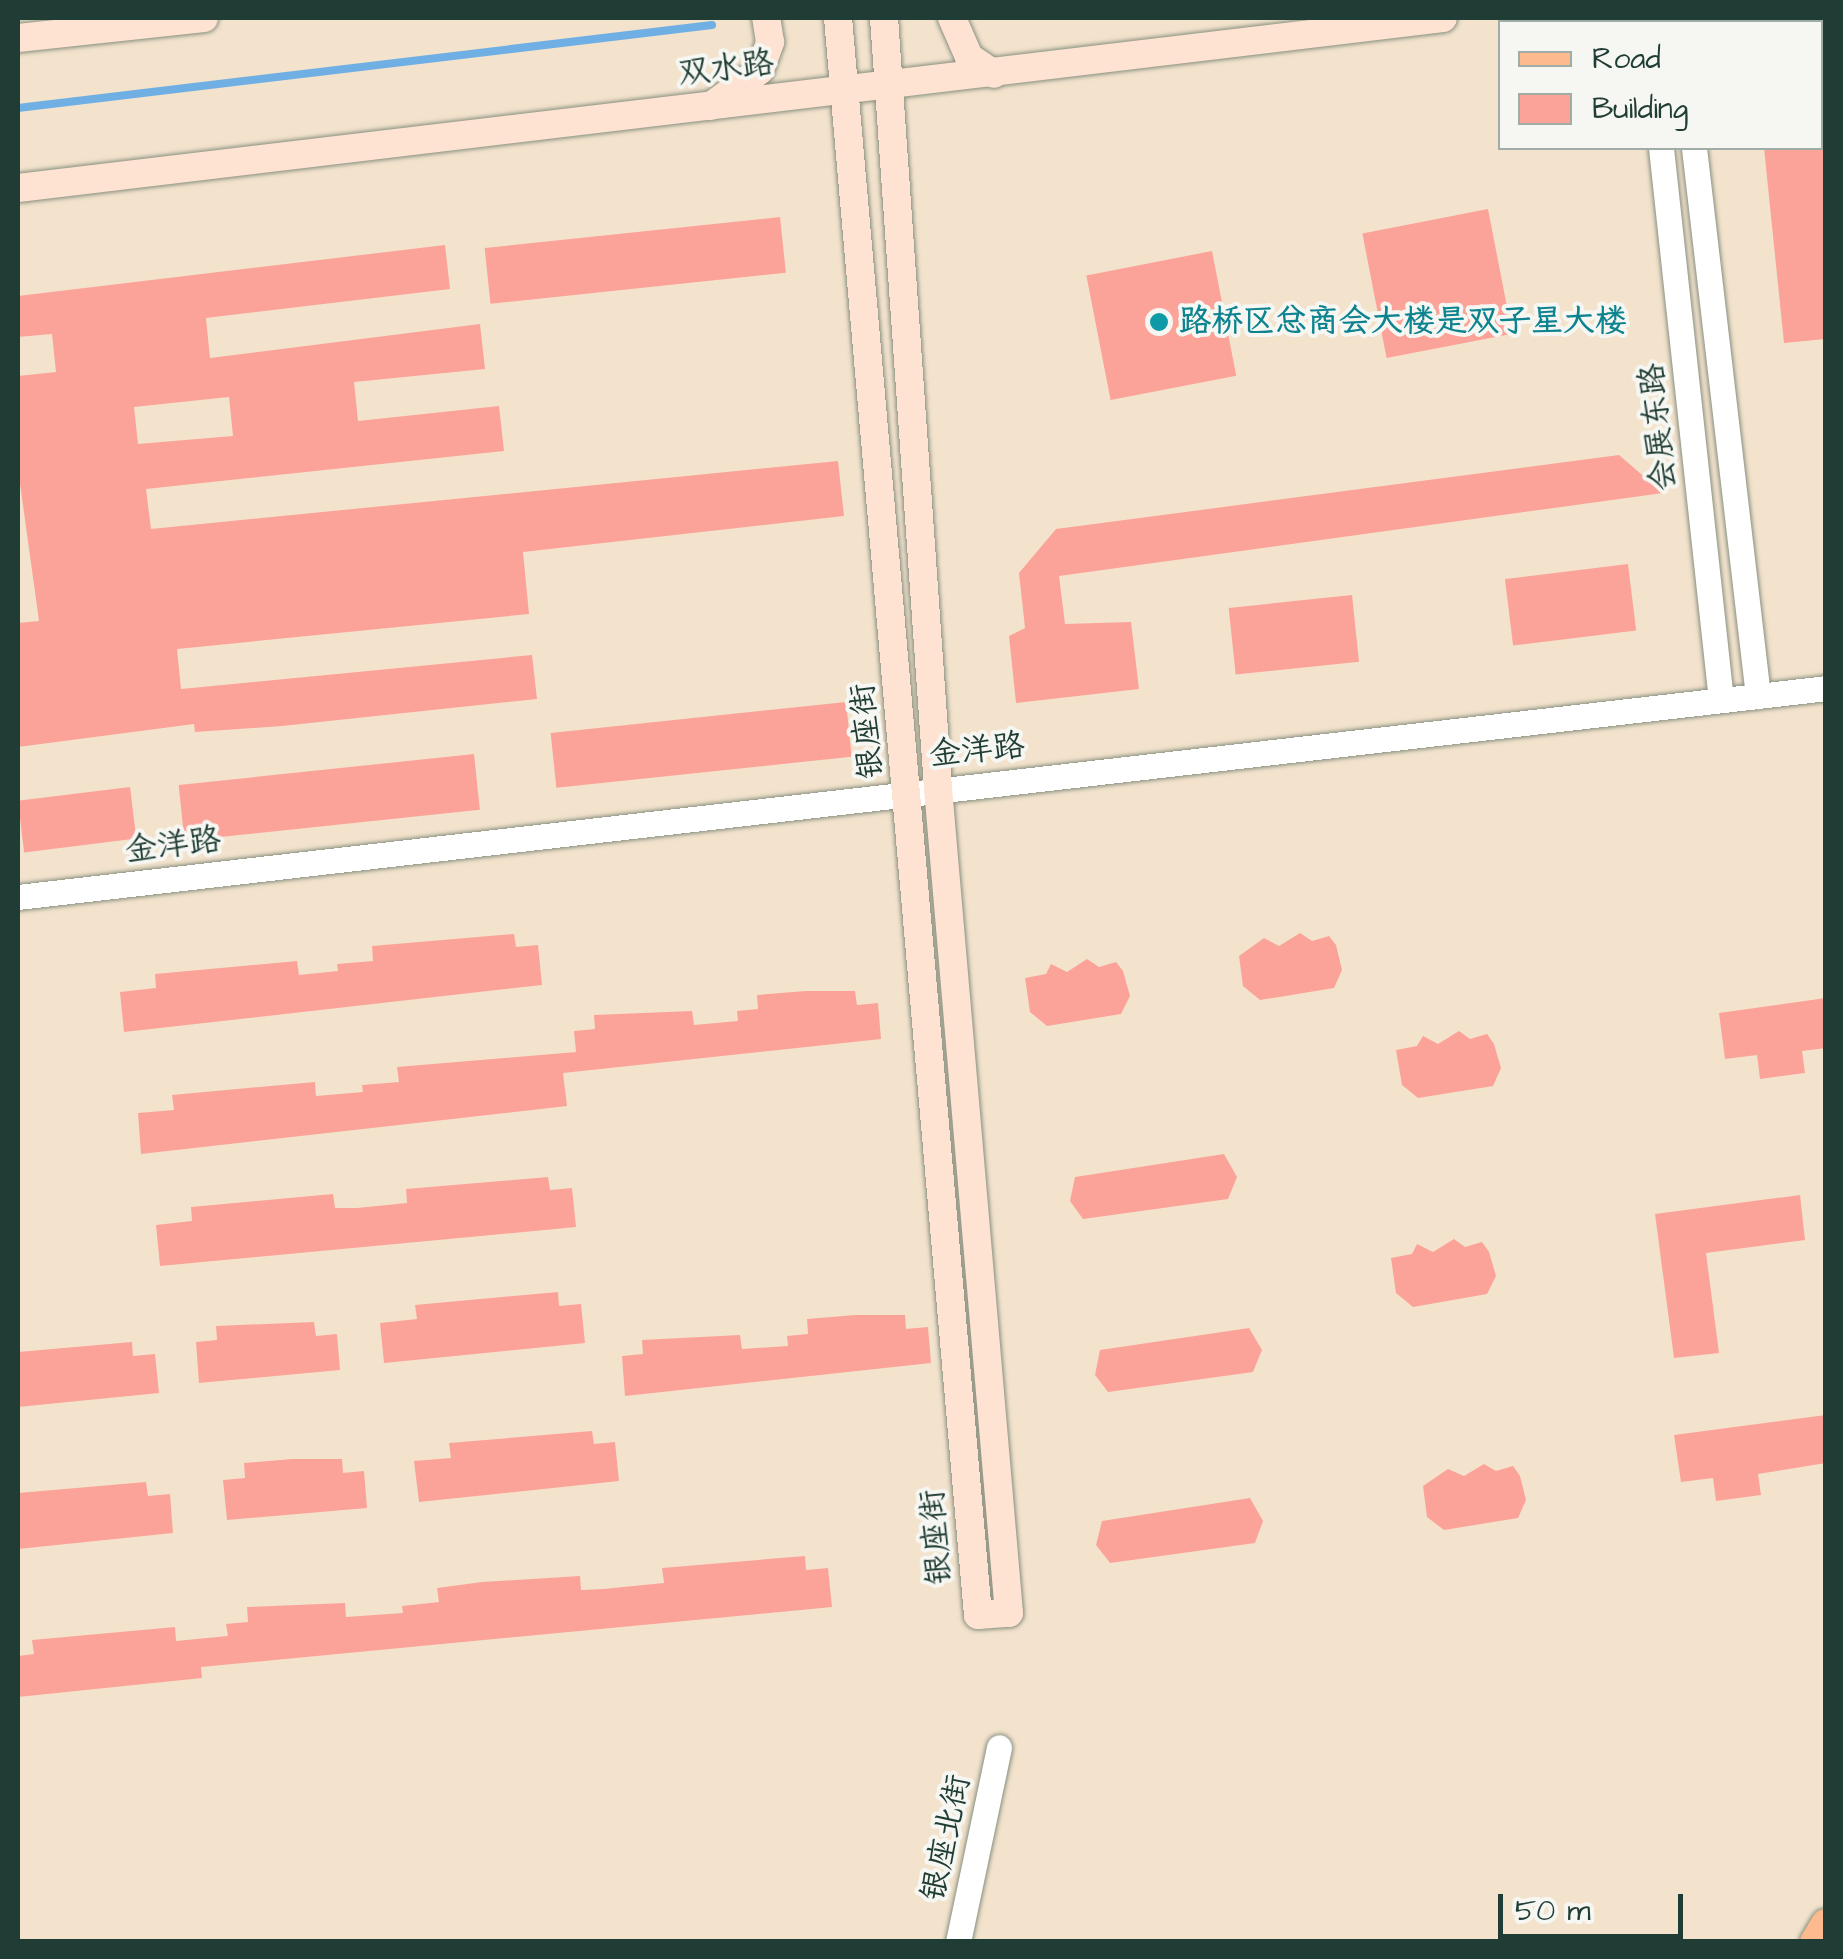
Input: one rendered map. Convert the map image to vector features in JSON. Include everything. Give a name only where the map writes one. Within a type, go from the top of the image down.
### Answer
[{"type":"main road","points":[[18,38],[204,18]]},
{"type":"main road","points":[[710,107],[760,70],[770,42],[766,18]]},
{"type":"main road","name":"银座街","points":[[838,18],[841,91],[924,789],[1009,1613],[978,1615],[924,789],[892,87],[884,18]]},
{"type":"main road","points":[[952,18],[969,57],[994,74]]},
{"type":"main road","name":"双水路","points":[[18,188],[892,87],[1443,18]]},
{"type":"main road","points":[[1815,1942],[1826,1924]]},
{"type":"street","name":"会展东路","points":[[1660,150],[1721,700]]},
{"type":"street","name":"会展东路","points":[[1694,150],[1758,696]]},
{"type":"street","name":"金洋路","points":[[18,897],[924,789],[1826,688]]},
{"type":"street","name":"银座北街","points":[[958,1942],[1000,1748]]},
{"type":"building","points":[[1826,148],[1826,339],[1784,343],[1764,150]]},
{"type":"building","name":"路桥区总商会大楼是双子星大楼","points":[[1488,209],[1512,334],[1387,358],[1362,233]]},
{"type":"building","points":[[780,217],[786,273],[490,304],[485,248]]},
{"type":"building","points":[[445,245],[450,289],[206,318],[210,358],[480,324],[485,369],[354,382],[358,421],[499,406],[504,451],[146,489],[151,529],[838,461],[844,516],[523,552],[529,614],[177,649],[181,689],[532,655],[537,699],[282,726],[195,732],[194,724],[18,747],[18,623],[39,621],[18,469],[18,376],[56,372],[52,334],[18,337],[18,296]],"holes":[[[229,397],[233,436],[138,444],[134,407]]]},
{"type":"building","name":"路桥区总商会大楼是双子星大楼","points":[[1212,251],[1236,376],[1111,400],[1086,275]]},
{"type":"building","points":[[1619,455],[1663,493],[1059,576],[1065,624],[1131,622],[1139,689],[1016,703],[1009,636],[1025,628],[1019,573],[1056,529]]},
{"type":"building","points":[[1628,564],[1636,631],[1513,646],[1505,579]]},
{"type":"building","points":[[1352,595],[1359,662],[1236,675],[1229,608]]},
{"type":"building","points":[[846,702],[852,757],[556,788],[551,733]]},
{"type":"building","points":[[474,754],[480,810],[184,841],[179,785]]},
{"type":"building","points":[[130,787],[136,839],[24,852],[18,801]]},
{"type":"building","points":[[1300,933],[1312,941],[1329,936],[1336,945],[1342,970],[1334,988],[1260,1000],[1243,986],[1239,956],[1264,938],[1279,946]]},
{"type":"building","points":[[514,934],[516,947],[538,945],[542,985],[124,1032],[120,992],[156,988],[155,974],[297,961],[299,975],[338,971],[337,964],[373,961],[372,946]]},
{"type":"building","points":[[1087,959],[1099,967],[1116,962],[1123,971],[1130,996],[1121,1014],[1047,1026],[1030,1012],[1025,978],[1046,974],[1051,964],[1067,972]]},
{"type":"building","points":[[855,991],[857,1005],[878,1003],[881,1039],[563,1073],[567,1106],[141,1154],[138,1113],[174,1110],[172,1095],[315,1082],[316,1096],[363,1092],[362,1085],[399,1082],[397,1067],[576,1052],[574,1031],[595,1029],[594,1015],[692,1011],[694,1025],[738,1021],[737,1011],[758,1009],[757,995]]},
{"type":"building","points":[[1826,998],[1826,1048],[1802,1051],[1805,1073],[1760,1079],[1757,1055],[1725,1059],[1719,1013]]},
{"type":"building","points":[[1459,1031],[1470,1039],[1487,1034],[1494,1044],[1501,1068],[1493,1086],[1418,1098],[1402,1085],[1396,1050],[1417,1046],[1423,1036],[1438,1044]]},
{"type":"building","points":[[1224,1154],[1237,1177],[1228,1199],[1083,1219],[1070,1201],[1075,1177]]},
{"type":"building","points":[[548,1177],[550,1190],[572,1188],[576,1227],[160,1266],[156,1225],[192,1221],[191,1207],[333,1194],[335,1208],[357,1208],[407,1203],[406,1189]]},
{"type":"building","points":[[1800,1195],[1805,1240],[1706,1253],[1719,1353],[1674,1358],[1655,1214]]},
{"type":"building","points":[[1454,1239],[1465,1247],[1482,1242],[1489,1252],[1496,1276],[1487,1294],[1413,1307],[1396,1293],[1391,1258],[1412,1254],[1417,1244],[1433,1252]]},
{"type":"building","points":[[558,1292],[559,1306],[581,1304],[585,1343],[384,1363],[380,1323],[417,1319],[415,1305]]},
{"type":"building","points":[[905,1315],[906,1329],[928,1327],[931,1363],[625,1396],[622,1356],[643,1354],[642,1340],[740,1335],[742,1349],[788,1346],[787,1336],[808,1334],[807,1319]]},
{"type":"building","points":[[314,1322],[316,1336],[337,1334],[340,1370],[199,1383],[196,1342],[217,1340],[216,1326]]},
{"type":"building","points":[[1249,1328],[1262,1350],[1253,1372],[1108,1392],[1095,1375],[1100,1350]]},
{"type":"building","points":[[132,1342],[133,1356],[155,1354],[159,1393],[18,1407],[18,1352]]},
{"type":"building","points":[[1826,1415],[1826,1463],[1758,1474],[1761,1495],[1716,1501],[1713,1478],[1681,1482],[1674,1435]]},
{"type":"building","points":[[592,1431],[594,1444],[615,1442],[619,1481],[419,1502],[414,1461],[451,1458],[449,1443]]},
{"type":"building","points":[[342,1459],[343,1473],[364,1471],[367,1508],[227,1520],[223,1480],[245,1478],[244,1463]]},
{"type":"building","points":[[1484,1464],[1496,1471],[1513,1466],[1520,1476],[1526,1500],[1518,1518],[1444,1530],[1427,1517],[1423,1486],[1448,1469],[1464,1476]]},
{"type":"building","points":[[146,1482],[148,1496],[170,1494],[173,1533],[18,1549],[18,1493]]},
{"type":"building","points":[[1250,1498],[1263,1521],[1255,1543],[1110,1563],[1096,1545],[1102,1521]]},
{"type":"building","points":[[805,1556],[806,1570],[828,1568],[832,1607],[201,1667],[202,1678],[18,1697],[18,1656],[34,1654],[32,1640],[175,1627],[176,1641],[228,1636],[226,1624],[248,1622],[247,1607],[345,1603],[346,1617],[403,1613],[402,1606],[439,1602],[437,1588],[580,1576],[581,1590],[603,1589],[664,1583],[662,1568]]},
{"type":"waterway","points":[[18,108],[712,25]]},
{"type":"place","name":"路桥区总商会大楼是双子星大楼","points":[[1159,322]]}]
